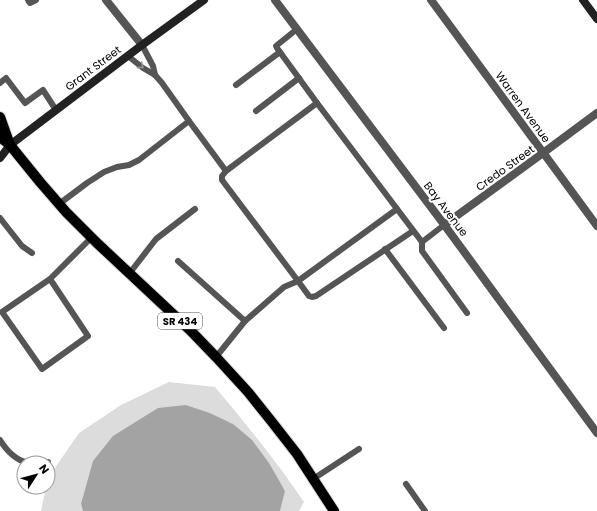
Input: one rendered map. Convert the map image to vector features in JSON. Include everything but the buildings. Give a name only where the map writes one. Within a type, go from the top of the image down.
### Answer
[{"type":"main road","name":"SR 434","points":[[0,117],[10,145]]},
{"type":"main road","name":"SR 434","points":[[0,137],[10,145],[59,204],[91,238],[190,330],[248,392],[297,454],[334,511]]},
{"type":"street","points":[[106,0],[142,45]]},
{"type":"street","name":"Grant Street","points":[[0,158],[10,145],[204,0]]},
{"type":"street","name":"Bay Avenue","points":[[275,0],[444,225],[597,433]]},
{"type":"street","name":"Warren Avenue","points":[[431,0],[597,226]]},
{"type":"street","points":[[583,0],[597,19]]},
{"type":"street","name":"Credo Street","points":[[444,225],[597,113]]},
{"type":"lane","points":[[28,0],[30,3],[36,0]]},
{"type":"lane","points":[[297,29],[276,46],[422,242],[422,251],[467,313]]},
{"type":"lane","points":[[142,45],[155,75]]},
{"type":"lane","points":[[236,85],[280,52]]},
{"type":"lane","points":[[128,56],[155,75],[162,83],[226,171]]},
{"type":"lane","points":[[0,83],[6,78],[25,103],[43,90],[56,110]]},
{"type":"lane","points":[[256,112],[299,78]]},
{"type":"lane","points":[[317,103],[226,171],[222,176],[222,180],[309,296],[312,297],[316,296],[413,231]]},
{"type":"lane","points":[[59,204],[104,172],[117,167],[129,165],[139,160],[189,121]]},
{"type":"lane","points":[[216,357],[245,321],[284,287],[298,281],[397,209]]},
{"type":"lane","points":[[129,274],[156,239],[195,210]]},
{"type":"lane","points":[[0,218],[22,246],[32,253]]},
{"type":"lane","points":[[422,242],[444,225]]},
{"type":"lane","points":[[50,279],[88,336],[42,369],[2,312],[50,279],[91,238]]},
{"type":"lane","points":[[385,249],[444,328]]},
{"type":"lane","points":[[178,261],[245,321]]},
{"type":"lane","points":[[0,440],[16,457]]},
{"type":"lane","points":[[314,479],[359,449]]},
{"type":"lane","points":[[406,484],[425,511]]},
{"type":"shaded area","points":[[169,382],[215,387],[261,443],[304,502],[299,511],[280,511],[285,490],[233,424],[210,413],[186,405],[81,504],[83,511],[41,511],[44,495],[56,495],[56,466],[79,433],[121,405]]},
{"type":"shaded area","points":[[186,405],[210,413],[233,424],[252,440],[269,463],[285,491],[280,511],[83,511],[81,504],[93,461],[113,436],[158,408]]}]
